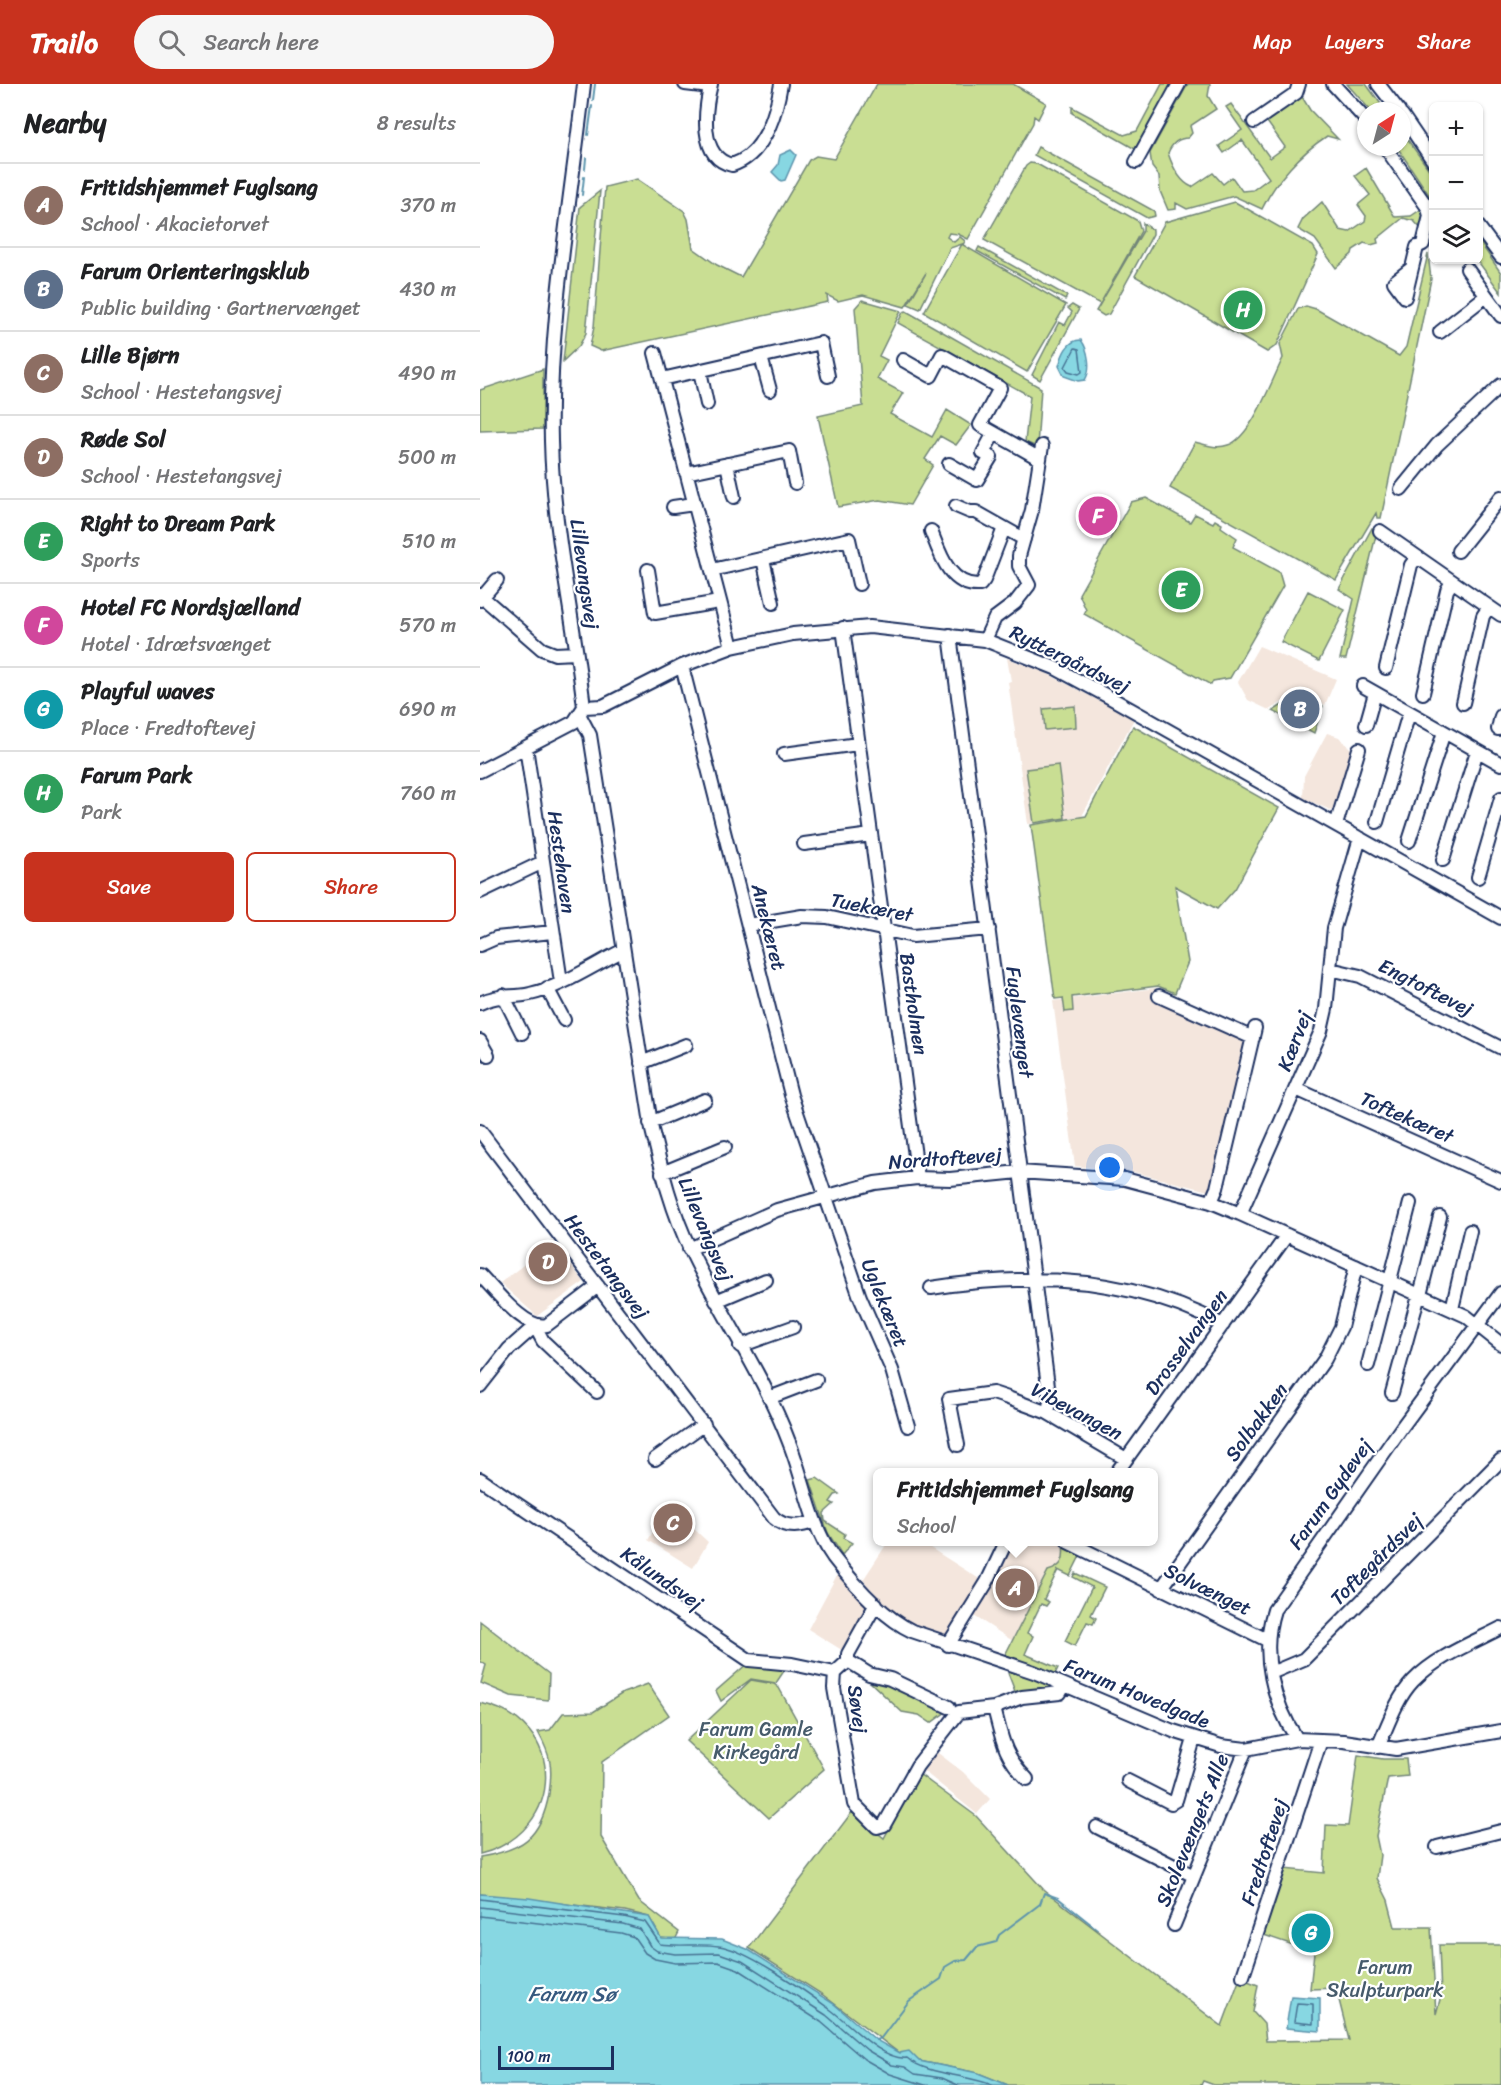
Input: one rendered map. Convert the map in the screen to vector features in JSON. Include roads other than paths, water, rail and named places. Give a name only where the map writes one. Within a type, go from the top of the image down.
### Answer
[{"type":"street","name":"Lillevangsvej","points":[[584,84],[553,366],[551,440],[557,521],[582,712],[590,735],[650,1123],[667,1194],[689,1249],[769,1398],[789,1441],[816,1521]]},
{"type":"street","points":[[685,84],[711,86],[706,135],[710,148],[717,156],[732,165],[748,157],[770,125],[781,84]]},
{"type":"street","points":[[1136,162],[1179,84]]},
{"type":"street","points":[[1254,122],[1296,93],[1299,84]]},
{"type":"street","points":[[1333,84],[1357,110]]},
{"type":"street","points":[[1378,84],[1392,102]]},
{"type":"street","points":[[1411,128],[1430,156]]},
{"type":"street","points":[[1391,156],[1428,208],[1430,216],[1423,244],[1417,247],[1412,268]]},
{"type":"street","points":[[1483,232],[1501,257]]},
{"type":"street","points":[[1467,269],[1501,316]]},
{"type":"street","points":[[1440,332],[1486,296]]},
{"type":"street","points":[[662,380],[821,344],[828,376]]},
{"type":"street","points":[[655,353],[732,646]]},
{"type":"street","points":[[903,360],[931,376],[942,355],[1000,388],[980,425],[1041,452],[1019,566],[1029,585],[1015,603],[995,618],[985,640]]},
{"type":"street","points":[[761,357],[770,390]]},
{"type":"street","points":[[700,371],[707,404]]},
{"type":"street","points":[[1401,489],[1437,446],[1501,385]]},
{"type":"street","points":[[949,464],[977,480],[991,457],[983,453],[994,433]]},
{"type":"street","points":[[686,472],[789,451],[795,483]]},
{"type":"street","points":[[727,464],[734,497]]},
{"type":"street","points":[[1458,551],[1501,497]]},
{"type":"street","points":[[673,507],[694,504]]},
{"type":"street","points":[[956,506],[976,512],[1024,539]]},
{"type":"street","points":[[932,531],[947,570],[974,585],[980,585],[1004,528]]},
{"type":"street","points":[[1380,531],[1501,615]]},
{"type":"street","points":[[712,570],[849,539],[859,584]]},
{"type":"street","points":[[1386,668],[1411,565],[1417,557]]},
{"type":"street","points":[[763,559],[773,603]]},
{"type":"street","points":[[648,570],[655,613],[719,602]]},
{"type":"street","points":[[497,579],[481,598],[542,648],[555,654],[576,653]]},
{"type":"street","points":[[1423,693],[1447,590],[1452,582]]},
{"type":"street","points":[[1463,703],[1483,616],[1489,607]]},
{"type":"street","name":"Ryttergårdsvej","points":[[480,771],[526,747],[582,712],[603,706],[682,666],[732,646],[782,635],[843,628],[895,629],[985,640],[1060,670],[1501,918]]},
{"type":"street","name":"Bastholmen","points":[[843,628],[918,1178]]},
{"type":"street","name":"Fuglevænget","points":[[950,635],[1050,1401],[1048,1413]]},
{"type":"street","name":"Anekæret","points":[[682,666],[791,1095],[824,1195]]},
{"type":"street","points":[[1362,686],[1501,764]]},
{"type":"street","points":[[1366,725],[1375,693]]},
{"type":"street","points":[[1377,822],[1409,713]]},
{"type":"street","points":[[1409,842],[1444,732]]},
{"type":"street","points":[[784,754],[858,744]]},
{"type":"street","name":"Hestehaven","points":[[526,747],[561,982]]},
{"type":"street","points":[[1336,825],[1359,749]]},
{"type":"street","points":[[1443,860],[1477,751]]},
{"type":"street","points":[[1478,877],[1501,798]]},
{"type":"street","points":[[804,844],[871,835]]},
{"type":"street","name":"Kærvej","points":[[1240,1214],[1321,1031],[1334,928],[1360,838]]},
{"type":"street","points":[[480,892],[543,862]]},
{"type":"street","name":"Tuekæret","points":[[748,925],[802,916],[827,917],[913,936],[989,929]]},
{"type":"street","points":[[480,945],[496,938],[552,932]]},
{"type":"street","points":[[480,1003],[503,995],[529,994],[547,988],[622,951]]},
{"type":"street","name":"Engtoftevej","points":[[1330,969],[1360,976],[1501,1048]]},
{"type":"street","points":[[547,988],[564,1020]]},
{"type":"street","points":[[503,995],[522,1034]]},
{"type":"street","points":[[1159,996],[1254,1033],[1217,1188],[1211,1202]]},
{"type":"street","points":[[480,1041],[488,1055]]},
{"type":"street","points":[[641,1063],[686,1045]]},
{"type":"street","name":"Toftekæret","points":[[1296,1089],[1501,1181]]},
{"type":"street","points":[[650,1123],[705,1100]]},
{"type":"street","name":"Hestetangsvej","points":[[480,1131],[780,1524],[794,1526],[816,1521]]},
{"type":"street","name":"Lillevangsvej","points":[[662,1173],[725,1147]]},
{"type":"street","name":"Nordtoftevej","points":[[689,1249],[777,1210],[824,1195],[875,1183],[1019,1172],[1125,1179],[1211,1202],[1240,1214],[1452,1309],[1479,1324],[1501,1344]]},
{"type":"street","name":"Uglekæret","points":[[824,1195],[860,1297],[892,1370],[908,1426]]},
{"type":"street","points":[[1368,1365],[1410,1203]]},
{"type":"street","points":[[1392,1393],[1440,1217]]},
{"type":"street","points":[[1452,1309],[1470,1231]]},
{"type":"street","name":"Drosselvangen","points":[[1120,1468],[1287,1235]]},
{"type":"street","name":"Solbakken","points":[[1161,1589],[1325,1359],[1341,1327],[1356,1266]]},
{"type":"street","points":[[480,1275],[528,1323],[535,1326],[547,1325],[598,1286]]},
{"type":"street","points":[[931,1288],[1033,1278],[1080,1281],[1159,1297],[1223,1325]]},
{"type":"street","name":"Lillevangsvej","points":[[716,1301],[766,1280]]},
{"type":"street","name":"Farum Gydevej","points":[[1297,1739],[1282,1716],[1272,1679],[1267,1640],[1270,1623],[1279,1600],[1501,1293]]},
{"type":"street","points":[[480,1386],[509,1349],[535,1326]]},
{"type":"street","points":[[535,1326],[543,1341],[597,1392]]},
{"type":"street","points":[[740,1346],[793,1327]]},
{"type":"street","points":[[769,1398],[816,1380]]},
{"type":"street","name":"Vibevangen","points":[[958,1445],[949,1399],[993,1393],[1048,1413],[1126,1459]]},
{"type":"street","points":[[655,1459],[704,1424]]},
{"type":"street","name":"Toftegårdsvej","points":[[1272,1679],[1304,1659],[1501,1460]]},
{"type":"street","name":"Kålundsvej","points":[[480,1479],[576,1541],[749,1660],[792,1664],[835,1673]]},
{"type":"street","name":"Farum Hovedgade","points":[[816,1521],[833,1556],[876,1604],[906,1628],[948,1645],[1032,1671],[1194,1739],[1246,1749],[1297,1739],[1378,1748],[1410,1748],[1501,1731]]},
{"type":"street","points":[[948,1645],[987,1582],[1004,1546]]},
{"type":"street","name":"Solvænget","points":[[1076,1546],[1267,1640]]},
{"type":"street","name":"Søvej","points":[[876,1604],[848,1654],[848,1661],[835,1673],[834,1699],[854,1804],[876,1827],[884,1825],[954,1710]]},
{"type":"street","points":[[1378,1748],[1395,1709],[1413,1681],[1428,1668],[1501,1628]]},
{"type":"street","points":[[848,1661],[869,1674],[891,1679],[954,1710],[994,1708],[1022,1697],[1060,1693],[1064,1686]]},
{"type":"street","points":[[994,1708],[1004,1747],[1011,1763],[1027,1779]]},
{"type":"street","points":[[1128,1781],[1171,1803],[1176,1800],[1194,1739]]},
{"type":"street","name":"Fredtoftevej","points":[[1243,1976],[1321,1740]]},
{"type":"street","name":"Skolevængets Alle","points":[[1174,1925],[1246,1749]]},
{"type":"street","points":[[1096,1827],[1194,1876]]},
{"type":"street","points":[[1437,1847],[1501,1831]]},
{"type":"water","points":[[791,150],[796,155],[785,180],[781,181],[772,172],[778,165],[780,155]]},
{"type":"water","points":[[1081,340],[1089,365],[1085,380],[1078,381],[1064,376],[1059,366],[1069,345]]},
{"type":"water","name":"Farum Sø","points":[[480,1894],[529,1898],[649,1917],[661,1938],[722,1939],[747,1949],[834,2004],[876,2040],[899,2053],[909,2051],[919,2061],[978,2073],[1008,2085],[480,2085]]},
{"type":"water","points":[[1291,1996],[1320,1998],[1320,2031],[1286,2028]]},
{"type":"waterway","points":[[593,100],[595,84]]},
{"type":"waterway","points":[[588,135],[592,106]]},
{"type":"waterway","points":[[585,169],[586,158]]},
{"type":"waterway","points":[[582,195],[584,177]]},
{"type":"waterway","points":[[876,2040],[881,2038],[909,2001],[941,1979],[945,1967],[955,1961],[966,1960],[977,1947],[996,1942],[999,1935],[1040,1904],[1044,1893],[1058,1898],[1097,1929]]},
{"type":"place","name":"Farum Park","points":[[1243,310]]},
{"type":"place","name":"Hotel FC Nordsjælland","points":[[1098,516]]},
{"type":"place","name":"Right to Dream Park","points":[[1181,590]]},
{"type":"place","name":"Farum Orienteringsklub","points":[[1300,709]]},
{"type":"place","name":"Røde Sol","points":[[548,1262]]},
{"type":"place","name":"Lille Bjørn","points":[[673,1523]]},
{"type":"place","name":"Fritidshjemmet Fuglsang","points":[[1015,1588]]},
{"type":"place","name":"Playful waves","points":[[1311,1933]]},
{"type":"park label","name":"Farum Gamle Kirkegård","points":[[756,1740]]},
{"type":"park label","name":"Farum Skulpturpark","points":[[1385,1978]]}]
